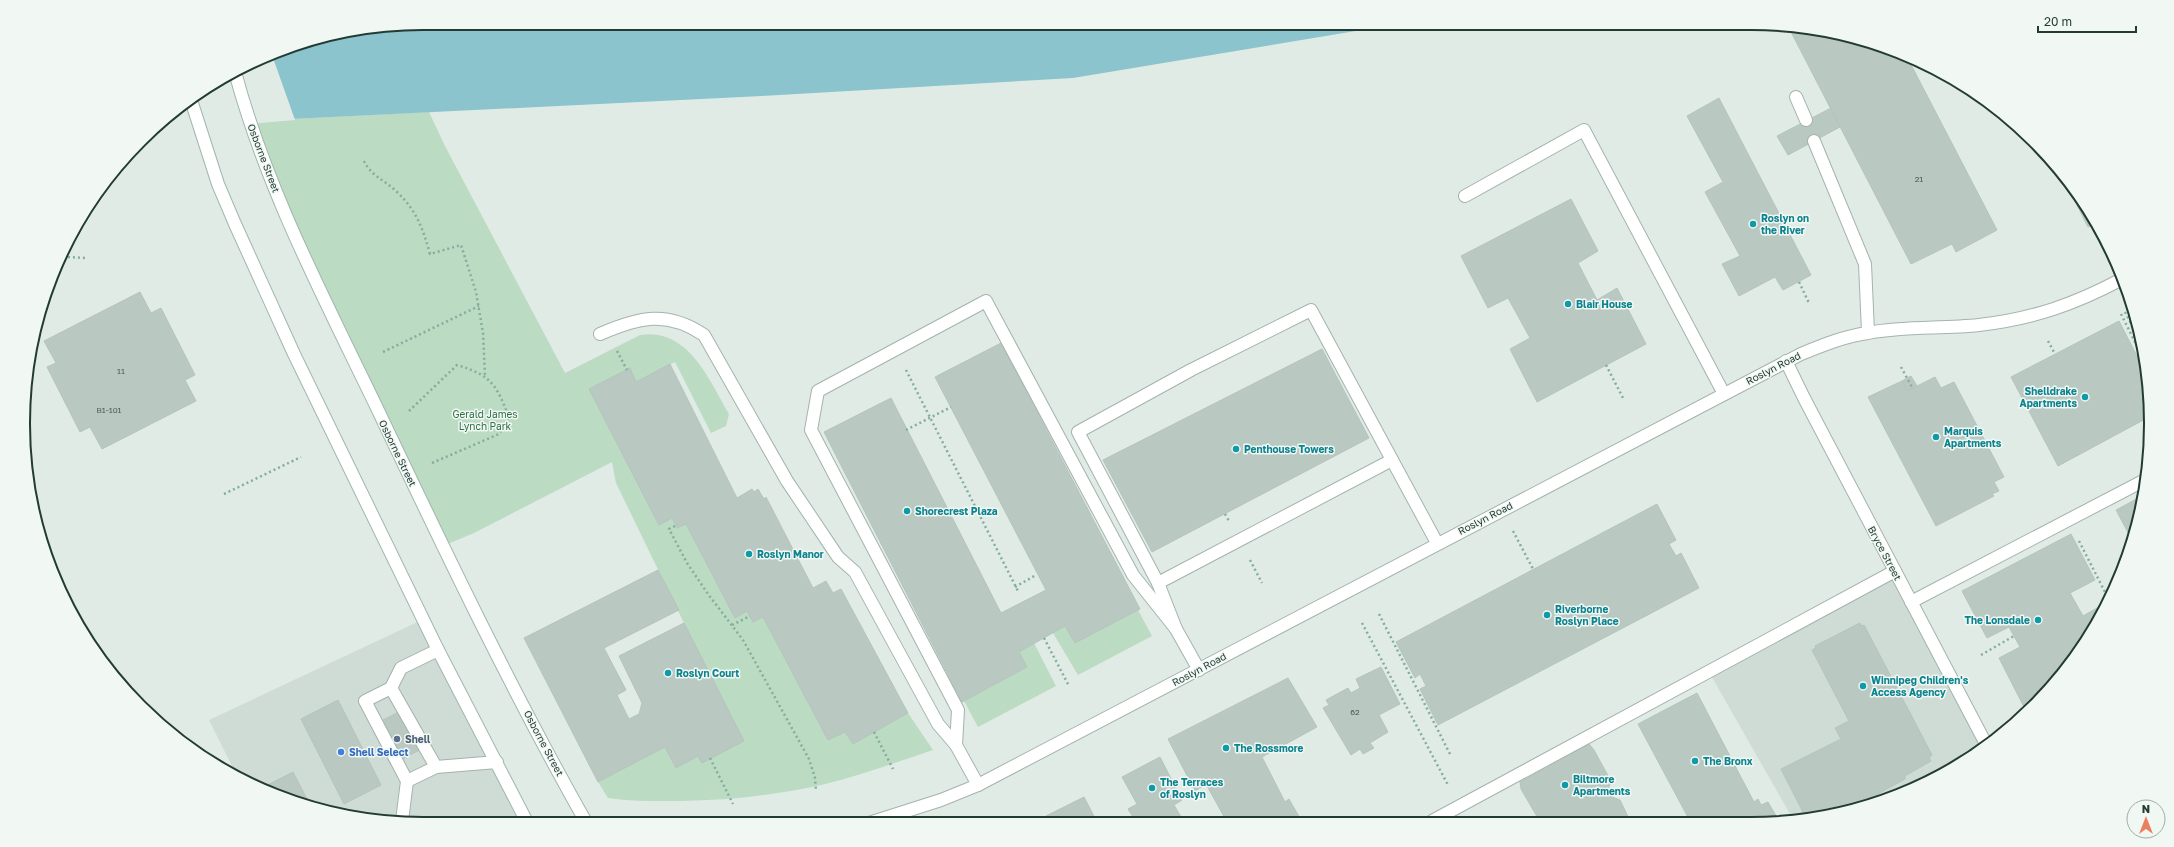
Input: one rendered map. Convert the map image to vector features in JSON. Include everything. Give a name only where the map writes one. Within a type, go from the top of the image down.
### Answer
[{"type":"street","name":"Osborne Street","points":[[237,78],[251,125],[275,187],[340,332],[474,611],[583,817]]},
{"type":"street","points":[[1796,97],[1806,120]]},
{"type":"street","points":[[193,105],[216,177],[235,224],[294,354],[438,650],[524,817]]},
{"type":"street","points":[[1465,196],[1584,130],[1724,394]]},
{"type":"street","points":[[1814,141],[1865,264],[1868,332]]},
{"type":"street","name":"Roslyn Road","points":[[888,817],[941,800],[978,785],[1199,670],[1436,543],[1786,361],[1830,342],[1868,332],[1979,325],[2016,319],[2054,310],[2076,302],[2117,281]]},
{"type":"street","points":[[956,745],[958,710],[811,430],[818,391],[986,301],[1133,575],[1176,629]]},
{"type":"street","points":[[1199,670],[1176,629],[1158,583],[1149,565],[1078,432],[1191,370],[1311,310],[1436,543]]},
{"type":"street","points":[[600,334],[636,320],[659,318],[681,322],[704,335],[787,481],[838,557],[855,572],[938,724],[956,745],[978,785]]},
{"type":"street","name":"Bryce Street","points":[[1786,361],[1984,740]]},
{"type":"street","points":[[1158,583],[1392,460]]},
{"type":"street","points":[[1911,602],[2139,483]]},
{"type":"street","points":[[1441,817],[1895,571]]},
{"type":"street","points":[[403,816],[407,781],[365,701],[391,688],[401,668],[438,650]]},
{"type":"street","points":[[391,688],[436,767]]},
{"type":"street","points":[[407,781],[436,767],[497,762]]},
{"type":"path","points":[[364,161],[368,171],[396,191],[408,203],[420,222],[430,254],[461,245],[476,292],[483,333],[485,376]]},
{"type":"path","points":[[67,257],[87,258]]},
{"type":"path","points":[[1798,282],[1810,303]]},
{"type":"path","points":[[383,352],[478,306]]},
{"type":"path","points":[[2125,312],[2131,324]]},
{"type":"path","points":[[2121,314],[2135,342]]},
{"type":"path","points":[[2048,341],[2056,354]]},
{"type":"path","points":[[409,411],[457,365],[485,376],[501,396],[509,418],[499,434],[432,463]]},
{"type":"path","points":[[1606,365],[1623,398]]},
{"type":"path","points":[[905,367],[1019,593]]},
{"type":"path","points":[[1901,367],[1913,389]]},
{"type":"path","points":[[906,430],[951,407]]},
{"type":"path","points":[[224,494],[301,457]]},
{"type":"path","points":[[1502,509],[1534,569]]},
{"type":"path","points":[[2068,520],[2105,593]]},
{"type":"path","points":[[675,526],[669,529],[687,563],[708,594],[743,640],[807,754],[813,768],[816,791]]},
{"type":"path","points":[[1015,587],[1036,575]]},
{"type":"path","points":[[1379,614],[1451,756]]},
{"type":"path","points":[[732,625],[750,616]]},
{"type":"path","points":[[1362,623],[1460,807]]},
{"type":"path","points":[[1981,655],[2014,636]]},
{"type":"path","points":[[1044,638],[1069,686]]},
{"type":"path","points":[[874,732],[893,769]]},
{"type":"path","points":[[710,758],[733,804]]},
{"type":"shaded area","points":[[1895,571],[1984,740],[1947,764],[1901,787],[1852,804],[1791,815],[1709,672]]},
{"type":"shaded area","points":[[424,619],[525,817],[398,816],[372,814],[322,804],[273,787],[232,767],[209,720]]},
{"type":"green space","name":"Gerald James Lynch Park","points":[[429,112],[445,146],[565,373],[640,335],[657,335],[672,340],[684,348],[695,359],[714,386],[729,414],[726,426],[711,433],[675,362],[636,382],[630,369],[659,525],[672,518],[677,528],[686,524],[735,618],[747,611],[753,621],[763,617],[828,740],[845,732],[853,744],[908,713],[933,750],[825,784],[771,794],[681,801],[635,801],[608,798],[598,782],[665,747],[676,768],[698,756],[684,623],[616,483],[612,462],[474,533],[443,546],[251,125],[271,120]]},
{"type":"green space","points":[[1138,610],[1152,636],[1078,675],[1053,633],[1065,626],[1075,643]]},
{"type":"green space","points":[[1034,643],[1056,686],[978,727],[964,701],[1027,667],[1019,652]]},
{"type":"water","points":[[424,30],[1362,30],[1073,78],[762,96],[271,120],[171,122],[205,96],[249,71],[273,60],[322,43],[372,33]]},
{"type":"pier","points":[[274,60],[295,120],[161,131],[184,111],[205,96],[249,71]]},
{"type":"building","points":[[1791,32],[1852,43],[1911,65],[1997,230],[1956,252],[1952,244],[1911,264]]},
{"type":"building","name":"Roslyn on the River","points":[[1719,98],[1811,275],[1783,290],[1775,277],[1739,296],[1722,264],[1740,256],[1705,192],[1723,182],[1687,116]]},
{"type":"building","points":[[1831,108],[1840,127],[1788,155],[1777,136]]},
{"type":"building","name":"Blair House","points":[[1571,199],[1598,251],[1578,263],[1597,300],[1617,288],[1646,344],[1537,402],[1510,349],[1530,338],[1508,298],[1488,308],[1461,256]]},
{"type":"building","points":[[2078,205],[2090,226],[2088,227]]},
{"type":"building","points":[[140,292],[151,313],[161,308],[195,375],[185,380],[196,401],[102,449],[90,427],[80,432],[47,367],[56,363],[44,341]]},
{"type":"building","name":"Shelldrake Apartments","points":[[2119,321],[2138,359],[2141,372],[2144,420],[2058,466],[2011,377]]},
{"type":"building","name":"Shorecrest Plaza","points":[[1001,343],[1140,609],[1075,643],[1065,626],[1019,652],[1027,667],[962,702],[824,432],[891,398],[1001,613],[1046,590],[935,377]]},
{"type":"building","name":"Penthouse Towers","points":[[1322,349],[1369,438],[1152,552],[1103,460]]},
{"type":"building","name":"Roslyn Manor","points":[[670,364],[737,498],[752,489],[754,492],[758,489],[764,499],[766,497],[813,588],[826,581],[833,593],[841,589],[908,713],[853,744],[845,732],[828,740],[763,617],[753,622],[747,611],[735,618],[686,524],[677,528],[672,518],[659,525],[589,389],[630,368],[636,382]]},
{"type":"building","points":[[1911,376],[1917,386],[1907,391],[1902,381]]},
{"type":"building","name":"Marquis Apartments","points":[[1935,377],[1941,388],[1954,382],[2004,477],[1994,482],[1999,491],[1992,494],[1994,496],[1936,526],[1868,397],[1902,381],[1907,391]]},
{"type":"building","points":[[2136,499],[2128,533],[2116,510]]},
{"type":"building","name":"Riverborne Roslyn Place","points":[[1657,504],[1676,540],[1669,544],[1676,556],[1681,553],[1699,588],[1438,725],[1420,689],[1426,686],[1420,674],[1415,678],[1396,642]]},
{"type":"building","name":"The Lonsdale","points":[[2071,534],[2095,580],[2070,593],[2083,616],[2098,608],[2078,642],[2063,663],[2024,707],[1999,658],[2020,647],[2009,627],[1987,638],[1962,591]]},
{"type":"building","name":"Roslyn Court","points":[[658,570],[679,610],[604,648],[626,690],[617,695],[629,719],[639,714],[642,703],[619,656],[684,623],[744,741],[702,763],[698,756],[676,768],[665,747],[598,782],[524,638]]},
{"type":"building","name":"Winnipeg Children's Access Agency","points":[[1860,623],[1861,626],[1864,625],[1932,755],[1929,758],[1931,761],[1905,776],[1905,779],[1870,798],[1852,804],[1804,814],[1781,769],[1841,739],[1835,728],[1849,721],[1812,650],[1816,648],[1815,646]]},
{"type":"building","points":[[1381,667],[1400,704],[1379,715],[1388,732],[1370,743],[1374,748],[1363,754],[1360,749],[1351,755],[1323,708],[1329,705],[1326,700],[1348,688],[1351,693],[1360,688],[1356,679]]},
{"type":"building","name":"The Rossmore","points":[[1288,678],[1317,727],[1262,757],[1285,802],[1289,799],[1299,817],[1224,817],[1206,784],[1195,791],[1168,739]]},
{"type":"building","name":"The Bronx","points":[[1697,693],[1754,802],[1758,799],[1761,805],[1768,802],[1776,816],[1688,817],[1638,724]]},
{"type":"building","name":"Shell Select","points":[[338,700],[381,785],[344,804],[301,719]]},
{"type":"building","points":[[409,707],[429,745],[391,765],[371,726]]},
{"type":"building","name":"Biltmore Apartments","points":[[1589,744],[1594,750],[1611,781],[1608,790],[1612,797],[1620,800],[1628,817],[1537,817],[1521,789],[1520,782]]},
{"type":"building","name":"The Terraces of Roslyn","points":[[1160,757],[1182,800],[1174,805],[1181,817],[1133,817],[1128,809],[1137,804],[1122,777]]},
{"type":"building","points":[[293,772],[307,799],[297,796],[268,785]]},
{"type":"building","points":[[1084,797],[1094,817],[1047,817],[1046,816]]},
{"type":"place","name":"Roslyn on the River","points":[[1753,224]]},
{"type":"place","name":"Blair House","points":[[1568,304]]},
{"type":"place","name":"Shelldrake Apartments","points":[[2085,397]]},
{"type":"place","name":"Marquis Apartments","points":[[1936,437]]},
{"type":"place","name":"Penthouse Towers","points":[[1236,449]]},
{"type":"place","name":"Shorecrest Plaza","points":[[907,511]]},
{"type":"place","name":"Roslyn Manor","points":[[749,554]]},
{"type":"place","name":"Riverborne Roslyn Place","points":[[1547,615]]},
{"type":"place","name":"The Lonsdale","points":[[2038,620]]},
{"type":"place","name":"Roslyn Court","points":[[668,673]]},
{"type":"place","name":"Winnipeg Children's Access Agency","points":[[1863,686]]},
{"type":"place","name":"Shell","points":[[397,739]]},
{"type":"place","name":"The Rossmore","points":[[1226,748]]},
{"type":"place","name":"Shell Select","points":[[341,752]]},
{"type":"place","name":"The Bronx","points":[[1695,761]]},
{"type":"place","name":"Biltmore Apartments","points":[[1565,785]]},
{"type":"place","name":"The Terraces of Roslyn","points":[[1152,788]]}]
